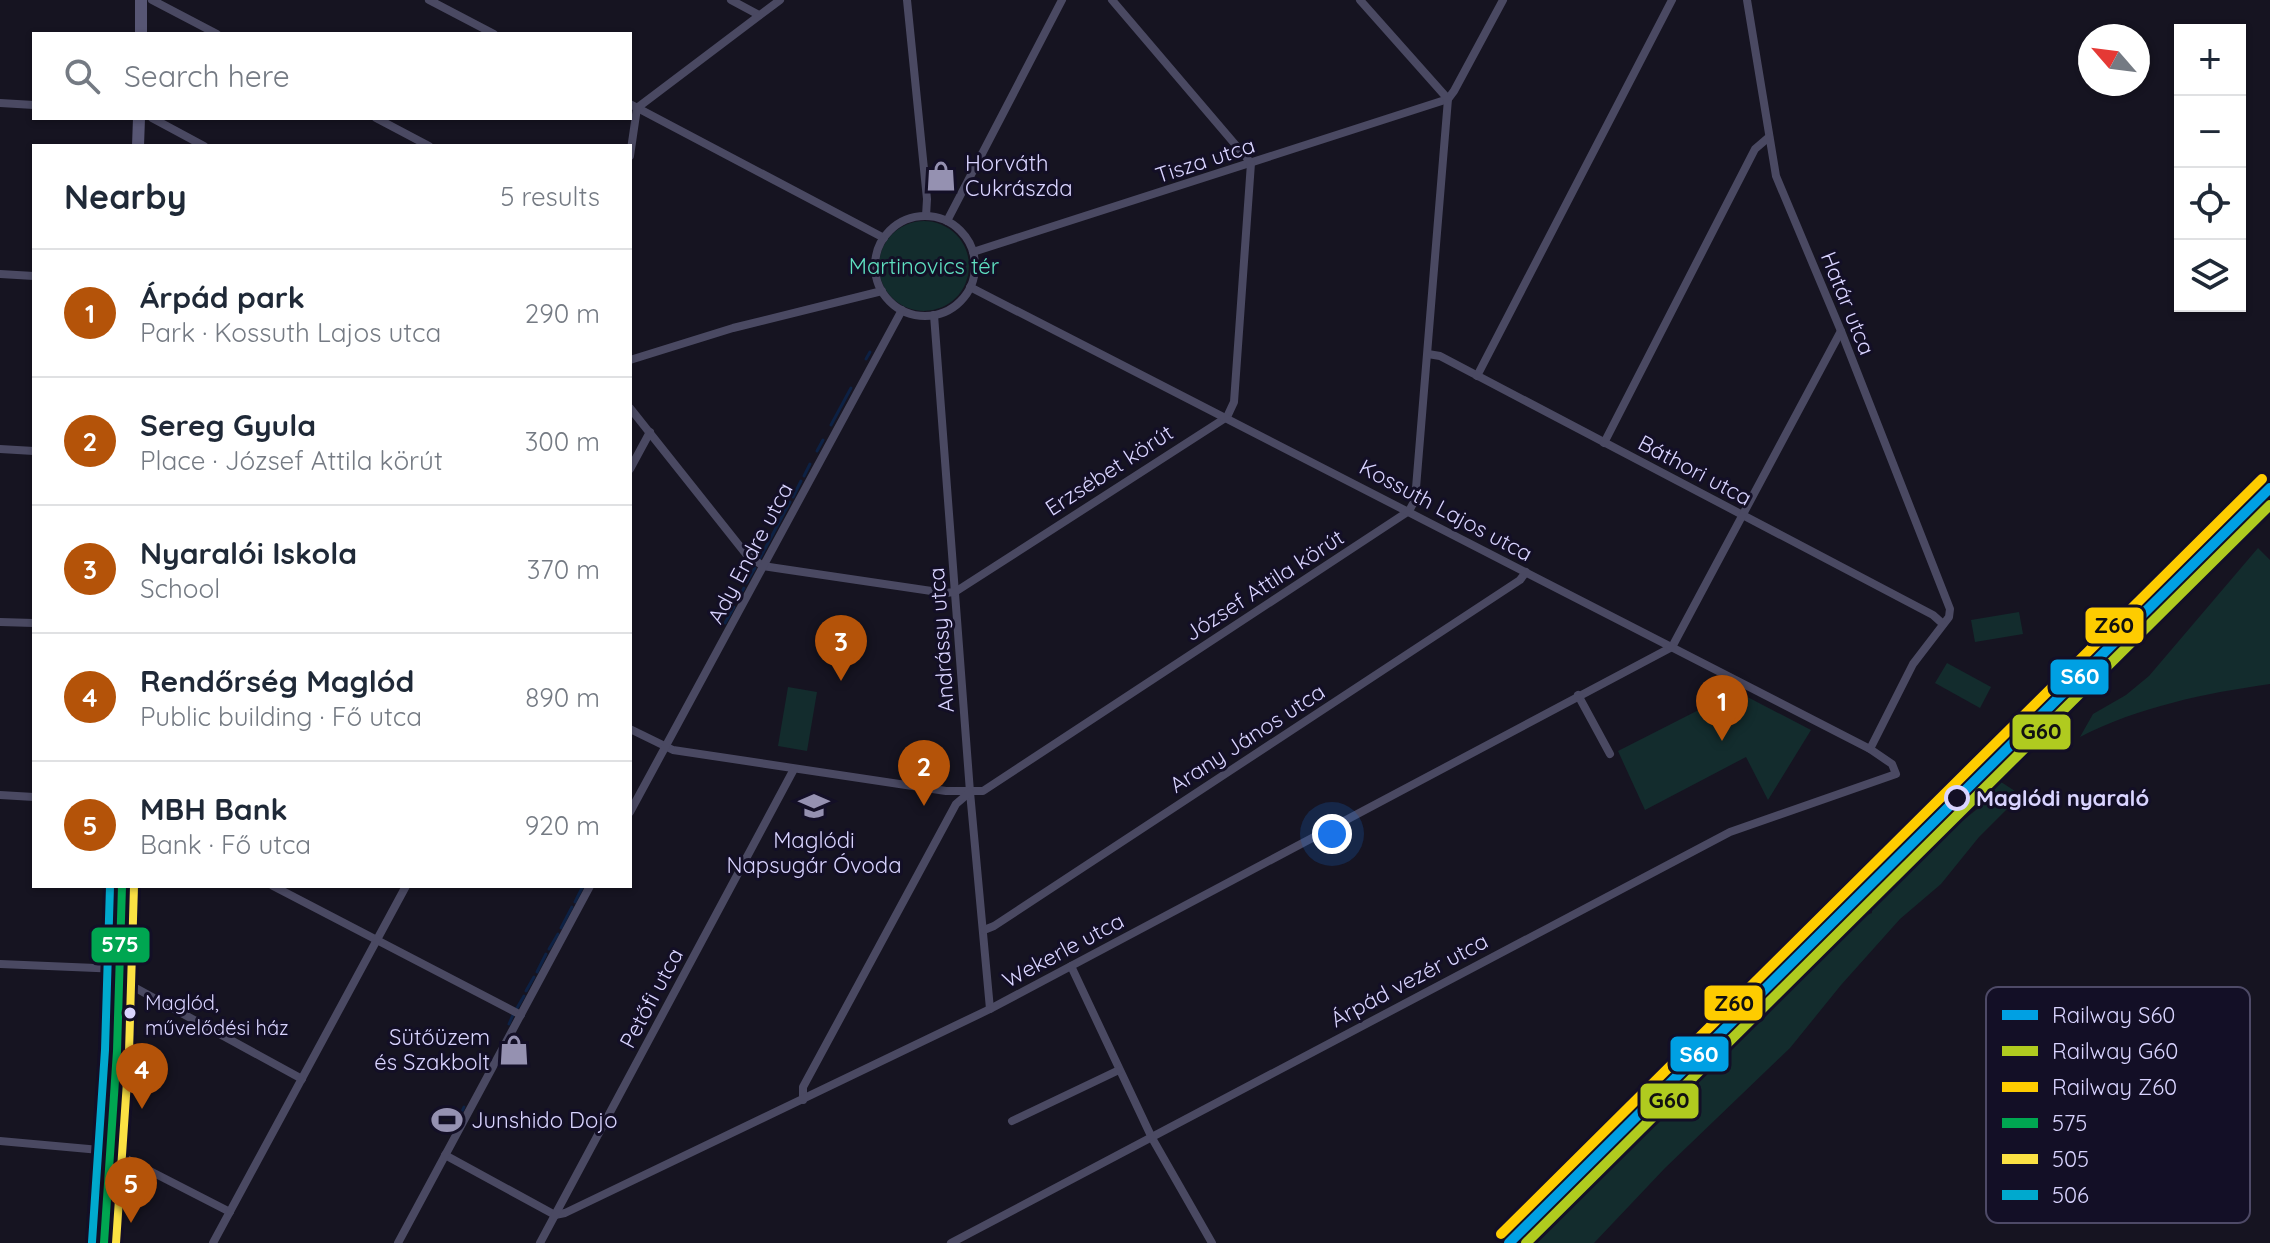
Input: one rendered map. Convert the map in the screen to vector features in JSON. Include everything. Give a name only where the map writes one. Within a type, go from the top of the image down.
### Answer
[{"type":"main road","points":[[141,0],[141,32]]},
{"type":"main road","points":[[138,144],[139,120]]},
{"type":"main road","points":[[104,1243],[120,975],[122,888]]},
{"type":"street","points":[[152,0],[213,32]]},
{"type":"street","points":[[429,0],[490,32]]},
{"type":"street","points":[[731,0],[759,15]]},
{"type":"street","points":[[631,144],[634,106],[780,0]]},
{"type":"street","points":[[907,0],[927,199],[926,216]]},
{"type":"street","points":[[947,221],[1062,0]]},
{"type":"street","points":[[1112,0],[1251,163],[1234,402],[1227,417]]},
{"type":"street","points":[[1409,511],[1415,500],[1448,99],[1503,0]]},
{"type":"street","points":[[1477,376],[1672,0]]},
{"type":"street","name":"Határ utca","points":[[1747,0],[1776,176],[1841,331],[1950,609],[1949,617],[1943,624]]},
{"type":"street","points":[[1364,1],[1448,99]]},
{"type":"street","name":"Tisza utca","points":[[973,252],[1448,99]]},
{"type":"street","points":[[0,103],[32,105]]},
{"type":"street","points":[[634,106],[884,238]]},
{"type":"street","points":[[156,120],[200,144]]},
{"type":"street","points":[[380,120],[425,144]]},
{"type":"street","points":[[1604,443],[1755,149],[1769,137]]},
{"type":"street","points":[[926,216],[947,221],[968,240],[973,252],[975,266],[970,287],[962,300],[949,310],[922,316],[902,310],[882,291],[875,264],[884,238],[895,226],[910,219],[926,216]]},
{"type":"street","points":[[0,274],[32,276]]},
{"type":"street","name":"Kossuth Lajos utca","points":[[970,287],[1870,749],[1892,764],[1896,774]]},
{"type":"street","points":[[632,359],[733,328],[882,291]]},
{"type":"street","name":"Ady Endre utca","points":[[632,808],[902,310]]},
{"type":"street","name":"Andrássy utca","points":[[934,315],[970,792],[990,1009]]},
{"type":"street","points":[[1672,647],[1841,331]]},
{"type":"street","name":"Báthori utca","points":[[1428,354],[1440,356],[1933,615],[1943,624]]},
{"type":"street","points":[[632,410],[746,554],[763,566],[955,592]]},
{"type":"street","name":"Erzsébet körút","points":[[955,592],[1227,417]]},
{"type":"street","points":[[632,465],[650,432]]},
{"type":"street","points":[[0,449],[32,451]]},
{"type":"street","name":"József Attila körút","points":[[632,730],[665,748],[946,791],[983,791],[1409,511]]},
{"type":"street","name":"Arany János utca","points":[[984,930],[1520,580],[1526,572]]},
{"type":"street","points":[[0,622],[32,623]]},
{"type":"street","points":[[1870,749],[1913,664],[1943,624]]},
{"type":"street","name":"Wekerle utca","points":[[555,1215],[565,1213],[990,1009],[1672,647]]},
{"type":"street","points":[[1578,695],[1610,754]]},
{"type":"street","name":"Petőfi utca","points":[[540,1243],[794,769]]},
{"type":"street","name":"Árpád vezér utca","points":[[951,1243],[1730,832],[1896,774]]},
{"type":"street","points":[[803,1100],[803,1087],[906,895],[956,804],[970,792]]},
{"type":"street","points":[[0,795],[32,797]]},
{"type":"street","points":[[277,888],[521,1015]]},
{"type":"street","points":[[213,1243],[405,888]]},
{"type":"street","points":[[398,1243],[589,888]]},
{"type":"street","points":[[0,964],[120,975],[302,1079]]},
{"type":"street","points":[[1071,966],[1152,1138],[1212,1243]]},
{"type":"street","points":[[1012,1121],[1119,1070]]},
{"type":"street","points":[[0,1141],[111,1151],[230,1212]]},
{"type":"street","points":[[445,1155],[555,1215]]},
{"type":"green space","name":"Martinovics tér","points":[[924,221],[941,224],[956,234],[966,249],[969,266],[966,283],[956,298],[941,308],[924,311],[907,308],[892,298],[882,283],[879,266],[882,249],[892,234],[907,224]]},
{"type":"green space","points":[[2258,548],[2270,560],[2270,684],[2173,703],[2125,717],[2080,737],[2093,714],[2126,695],[2149,676]]},
{"type":"green space","points":[[2019,612],[2023,634],[1975,642],[1971,620]]},
{"type":"green space","points":[[1947,663],[1991,687],[1980,708],[1935,683]]},
{"type":"green space","points":[[788,687],[817,692],[807,751],[778,746]]},
{"type":"green space","points":[[1736,691],[1811,730],[1768,800],[1746,757],[1645,810],[1618,751]]},
{"type":"green space","points":[[1998,780],[2021,795],[1979,837],[1941,884],[1900,919],[1790,1048],[1665,1168],[1594,1243],[1525,1243],[1588,1180],[1614,1164],[1612,1155],[1640,1135],[1648,1119],[1687,1081],[1703,1074],[1859,918],[1872,913],[1871,906],[1933,844],[1981,806]]},
{"type":"waterway","points":[[866,359],[870,352]]},
{"type":"waterway","points":[[831,425],[851,388]]},
{"type":"waterway","points":[[817,451],[823,440]]},
{"type":"waterway","points":[[804,476],[810,464]]},
{"type":"waterway","points":[[793,497],[801,481]]},
{"type":"waterway","points":[[760,558],[790,502]]},
{"type":"waterway","points":[[746,583],[755,568]]},
{"type":"waterway","points":[[736,602],[744,588]]},
{"type":"waterway","points":[[725,623],[734,607]]},
{"type":"waterway","points":[[575,902],[582,888]]},
{"type":"waterway","points":[[561,928],[572,907]]},
{"type":"waterway","points":[[549,949],[558,934]]},
{"type":"waterway","points":[[537,972],[546,954]]},
{"type":"waterway","points":[[526,991],[534,977]]},
{"type":"waterway","points":[[517,1008],[524,996]]},
{"type":"waterway","points":[[509,1024],[513,1015]]},
{"type":"waterway","points":[[459,1118],[464,1107]]},
{"type":"rail line","name":"Z60","points":[[1501,1234],[2262,479]]},
{"type":"rail line","name":"S60","points":[[1509,1243],[2270,488]]},
{"type":"rail line","name":"G60","points":[[1526,1243],[2270,505]]},
{"type":"transit line","name":"506","points":[[92,1242],[105,1050],[110,888]]},
{"type":"transit line","name":"575","points":[[104,1243],[117,1051],[122,888]]},
{"type":"transit line","name":"505","points":[[116,1243],[129,1052],[134,888]]},
{"type":"place","name":"Horváth Cukrászda","points":[[941,176]]},
{"type":"place","name":"Nyaralói Iskola","points":[[841,681]]},
{"type":"place","name":"Árpád park","points":[[1722,741]]},
{"type":"place","name":"Maglódi nyaraló","points":[[1957,798]]},
{"type":"place","name":"Maglódi Napsugár Óvoda","points":[[814,806]]},
{"type":"place","name":"Sereg Gyula","points":[[924,806]]},
{"type":"place","name":"Maglód, művelődési ház","points":[[130,1013]]},
{"type":"place","name":"Sütőüzem és Szakbolt","points":[[514,1050]]},
{"type":"place","name":"Rendőrség Maglód","points":[[142,1109]]},
{"type":"place","name":"Junshido Dojo","points":[[447,1120]]},
{"type":"place","name":"MBH Bank","points":[[131,1223]]}]
